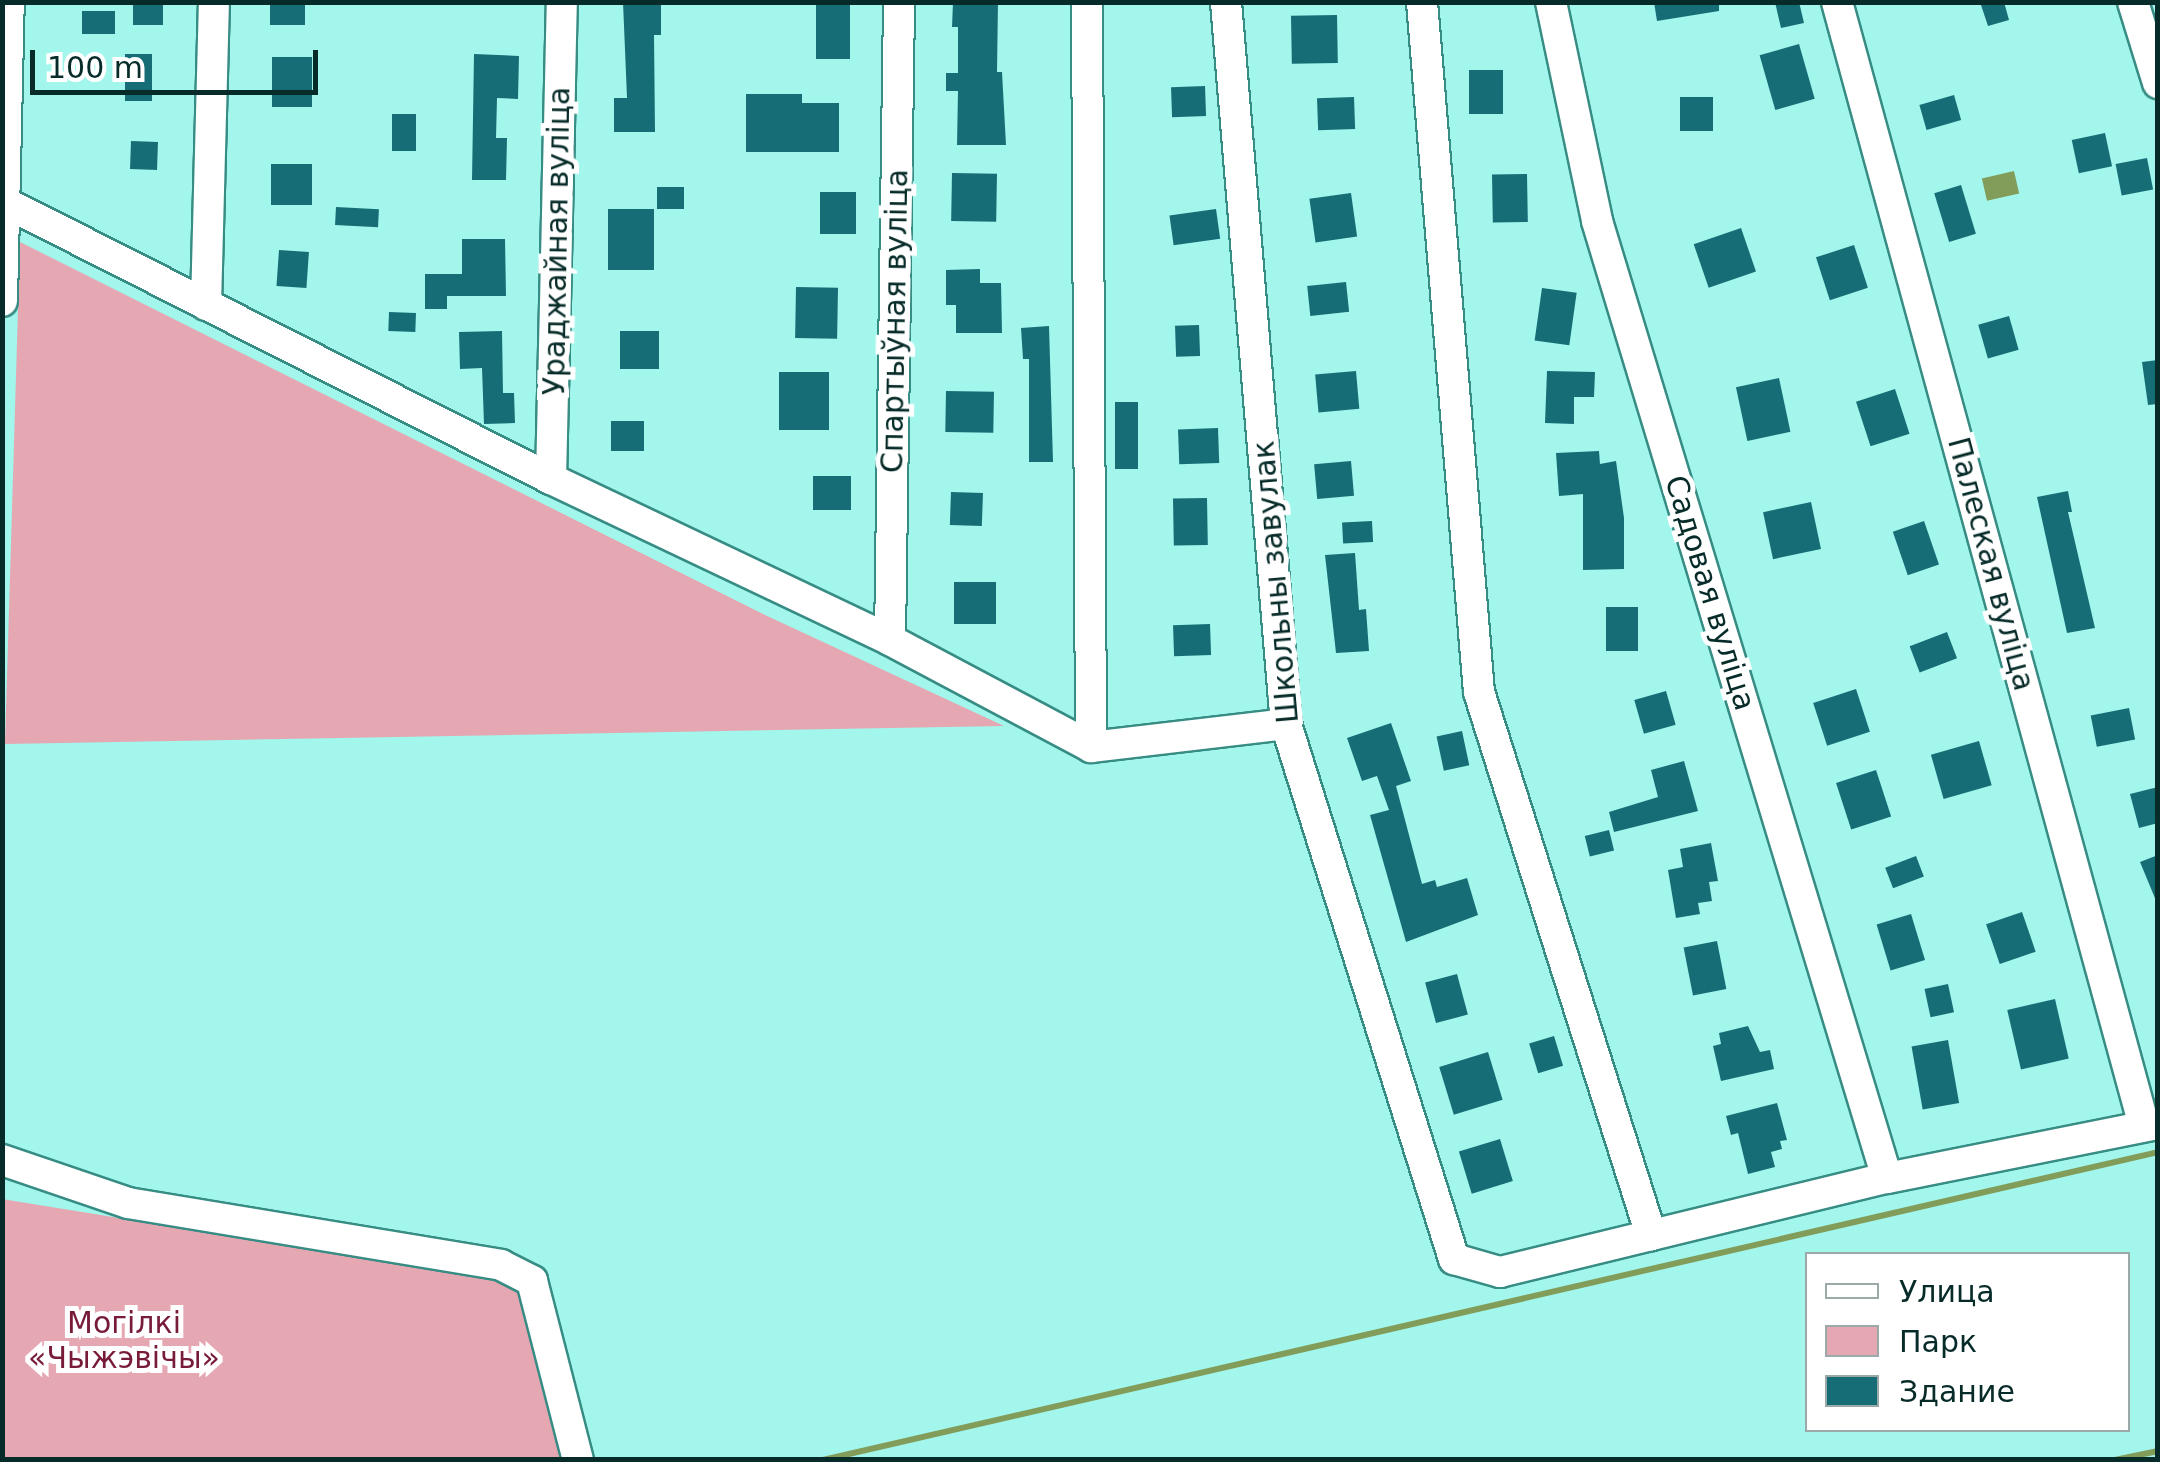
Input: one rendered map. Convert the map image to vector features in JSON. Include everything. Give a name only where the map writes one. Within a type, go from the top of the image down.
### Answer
[{"type":"street","points":[[2,301],[9,2]]},
{"type":"street","points":[[206,305],[214,2]]},
{"type":"street","name":"Ураджайная вуліца","points":[[551,480],[562,2]]},
{"type":"street","name":"Спартыўная вуліца","points":[[890,640],[899,2]]},
{"type":"street","points":[[1087,2],[1091,747]]},
{"type":"street","name":"Школьны завулак","points":[[1226,2],[1286,724],[1454,1258],[1500,1272],[1651,1235]]},
{"type":"street","points":[[1422,2],[1479,692],[1651,1235],[1888,1178],[2151,1125]]},
{"type":"street","name":"Садовая вуліца","points":[[1551,2],[1598,221],[1888,1178]]},
{"type":"street","name":"Палеская вуліца","points":[[1837,2],[2151,1125]]},
{"type":"street","points":[[2134,2],[2158,83]]},
{"type":"street","points":[[4,202],[551,480],[890,640],[1091,747],[1286,724]]},
{"type":"street","points":[[2,1160],[128,1202],[500,1265],[532,1281],[578,1460]]},
{"type":"green space","points":[[20,242],[765,615],[1004,726],[5,744]]},
{"type":"green space","name":"Могілкі «Чыжэвічы»","points":[[2,1199],[518,1283],[566,1459],[3,1459]]},
{"type":"shaded area","points":[[2014,171],[2019,193],[1987,201],[1982,178]]},
{"type":"building","points":[[133,2],[163,2],[163,25],[133,25]]},
{"type":"building","points":[[270,2],[305,2],[305,25],[270,25]]},
{"type":"building","points":[[623,2],[661,2],[661,35],[654,35],[655,132],[614,132],[614,98],[627,98]]},
{"type":"building","points":[[816,2],[850,2],[850,59],[816,59]]},
{"type":"building","points":[[953,2],[998,2],[997,72],[1002,72],[1006,145],[957,145],[958,91],[946,91],[946,73],[958,73],[958,27],[952,27]]},
{"type":"building","points":[[1654,2],[1719,2],[1719,11],[1657,21]]},
{"type":"building","points":[[1775,2],[1799,2],[1804,23],[1781,28]]},
{"type":"building","points":[[1980,2],[2004,2],[2009,20],[1988,26]]},
{"type":"building","points":[[82,11],[115,11],[115,34],[82,34]]},
{"type":"building","points":[[1337,15],[1338,63],[1292,64],[1291,16]]},
{"type":"building","points":[[1799,44],[1815,99],[1775,110],[1760,55]]},
{"type":"building","points":[[125,54],[152,54],[152,101],[125,101]]},
{"type":"building","points":[[474,54],[519,56],[518,99],[497,98],[496,138],[507,138],[506,180],[472,180]]},
{"type":"building","points":[[272,57],[312,57],[312,107],[272,107]]},
{"type":"building","points":[[1469,70],[1503,70],[1503,114],[1469,114]]},
{"type":"building","points":[[1205,86],[1206,116],[1172,117],[1171,87]]},
{"type":"building","points":[[746,94],[802,94],[802,103],[839,103],[839,152],[746,152]]},
{"type":"building","points":[[1954,95],[1961,120],[1927,130],[1919,105]]},
{"type":"building","points":[[1354,97],[1355,129],[1318,130],[1317,98]]},
{"type":"building","points":[[1680,97],[1713,97],[1713,131],[1680,131]]},
{"type":"building","points":[[392,114],[416,114],[416,151],[392,151]]},
{"type":"building","points":[[2105,133],[2112,166],[2079,173],[2072,140]]},
{"type":"building","points":[[131,141],[158,142],[157,170],[130,169]]},
{"type":"building","points":[[2147,158],[2153,189],[2122,196],[2116,164]]},
{"type":"building","points":[[271,164],[312,164],[312,205],[271,205]]},
{"type":"building","points":[[952,173],[997,174],[996,222],[951,221]]},
{"type":"building","points":[[1527,174],[1528,222],[1493,223],[1492,175]]},
{"type":"building","points":[[1961,185],[1976,234],[1949,242],[1934,193]]},
{"type":"building","points":[[657,187],[684,187],[684,209],[657,209]]},
{"type":"building","points":[[820,192],[856,192],[856,234],[820,234]]},
{"type":"building","points":[[1351,193],[1357,237],[1316,242],[1309,199]]},
{"type":"building","points":[[336,207],[379,209],[378,227],[335,225]]},
{"type":"building","points":[[608,209],[654,209],[654,270],[608,270]]},
{"type":"building","points":[[1216,209],[1220,239],[1174,245],[1169,216]]},
{"type":"building","points":[[1741,228],[1756,271],[1709,288],[1694,244]]},
{"type":"building","points":[[462,239],[505,239],[506,296],[447,296],[447,309],[425,309],[425,274],[462,274]]},
{"type":"building","points":[[1854,245],[1868,288],[1830,300],[1816,257]]},
{"type":"building","points":[[279,250],[309,252],[306,288],[276,286]]},
{"type":"building","points":[[980,269],[980,283],[1001,283],[1002,333],[956,333],[956,305],[946,305],[946,270]]},
{"type":"building","points":[[1346,282],[1349,312],[1310,316],[1307,286]]},
{"type":"building","points":[[796,287],[838,288],[837,339],[795,338]]},
{"type":"building","points":[[1542,288],[1577,293],[1569,345],[1535,340]]},
{"type":"building","points":[[389,312],[416,313],[415,332],[388,331]]},
{"type":"building","points":[[2009,316],[2019,350],[1988,358],[1978,325]]},
{"type":"building","points":[[1199,325],[1200,356],[1176,357],[1175,326]]},
{"type":"building","points":[[1049,326],[1053,462],[1029,462],[1029,359],[1023,359],[1021,328]]},
{"type":"building","points":[[502,331],[503,393],[514,393],[515,423],[484,424],[482,368],[460,369],[459,332]]},
{"type":"building","points":[[620,331],[659,331],[659,369],[620,369]]},
{"type":"building","points":[[2158,360],[2158,404],[2148,405],[2142,362]]},
{"type":"building","points":[[1356,371],[1359,409],[1318,412],[1315,375]]},
{"type":"building","points":[[1547,371],[1595,372],[1594,397],[1574,397],[1574,424],[1545,423]]},
{"type":"building","points":[[779,372],[829,372],[829,430],[779,430]]},
{"type":"building","points":[[1779,378],[1790,432],[1747,441],[1736,387]]},
{"type":"building","points":[[1895,389],[1910,434],[1871,446],[1856,402]]},
{"type":"building","points":[[946,391],[994,392],[993,433],[945,432]]},
{"type":"building","points":[[1115,402],[1138,402],[1138,469],[1115,469]]},
{"type":"building","points":[[611,421],[644,421],[644,451],[611,451]]},
{"type":"building","points":[[1218,428],[1219,463],[1179,464],[1178,429]]},
{"type":"building","points":[[1599,451],[1600,464],[1616,461],[1624,518],[1624,569],[1583,570],[1583,494],[1559,496],[1556,453]]},
{"type":"building","points":[[1351,461],[1354,496],[1317,499],[1314,464]]},
{"type":"building","points":[[813,476],[851,476],[851,510],[813,510]]},
{"type":"building","points":[[2068,491],[2072,512],[2068,512],[2095,628],[2067,633],[2037,497]]},
{"type":"building","points":[[951,492],[983,493],[982,526],[950,525]]},
{"type":"building","points":[[1207,498],[1208,545],[1174,546],[1173,499]]},
{"type":"building","points":[[1811,502],[1821,549],[1773,559],[1763,512]]},
{"type":"building","points":[[1372,521],[1373,542],[1343,544],[1342,523]]},
{"type":"building","points":[[1924,521],[1939,564],[1908,575],[1893,532]]},
{"type":"building","points":[[1355,553],[1359,610],[1366,609],[1369,651],[1336,653],[1325,555]]},
{"type":"building","points":[[954,582],[996,582],[996,624],[954,624]]},
{"type":"building","points":[[1606,607],[1638,607],[1638,651],[1606,651]]},
{"type":"building","points":[[1210,624],[1211,655],[1174,656],[1173,625]]},
{"type":"building","points":[[1947,632],[1957,658],[1920,672],[1910,646]]},
{"type":"building","points":[[1856,689],[1870,732],[1827,746],[1813,703]]},
{"type":"building","points":[[1666,691],[1676,725],[1644,734],[1634,700]]},
{"type":"building","points":[[2129,708],[2135,739],[2097,747],[2091,715]]},
{"type":"building","points":[[1391,723],[1411,781],[1396,786],[1422,884],[1435,880],[1437,887],[1467,878],[1478,915],[1406,942],[1370,815],[1389,810],[1377,776],[1362,781],[1347,738]]},
{"type":"building","points":[[1462,731],[1469,765],[1444,771],[1437,736]]},
{"type":"building","points":[[1979,741],[1992,785],[1944,799],[1931,755]]},
{"type":"building","points":[[1684,761],[1698,811],[1614,832],[1609,812],[1658,797],[1651,770]]},
{"type":"building","points":[[1876,770],[1891,817],[1851,830],[1836,783]]},
{"type":"building","points":[[2158,787],[2158,823],[2139,828],[2130,794]]},
{"type":"building","points":[[1609,830],[1614,850],[1590,856],[1585,836]]},
{"type":"building","points":[[1711,843],[1718,881],[1709,882],[1712,901],[1698,903],[1700,914],[1676,918],[1668,870],[1683,867],[1680,849]]},
{"type":"building","points":[[2158,855],[2158,902],[2157,903],[2140,862]]},
{"type":"building","points":[[1916,856],[1924,877],[1893,888],[1885,868]]},
{"type":"building","points":[[2022,912],[2036,952],[2000,964],[1986,924]]},
{"type":"building","points":[[1911,914],[1925,960],[1891,970],[1877,925]]},
{"type":"building","points":[[1717,941],[1726,989],[1693,996],[1684,947]]},
{"type":"building","points":[[1457,974],[1468,1015],[1436,1023],[1425,983]]},
{"type":"building","points":[[1948,984],[1954,1012],[1931,1017],[1925,989]]},
{"type":"building","points":[[2055,999],[2069,1058],[2021,1069],[2007,1010]]},
{"type":"building","points":[[1748,1026],[1760,1052],[1770,1050],[1774,1069],[1721,1081],[1713,1046],[1721,1044],[1719,1033]]},
{"type":"building","points":[[1554,1036],[1563,1066],[1538,1073],[1529,1044]]},
{"type":"building","points":[[1948,1040],[1959,1103],[1923,1109],[1912,1046]]},
{"type":"building","points":[[1488,1052],[1503,1100],[1454,1115],[1439,1067]]},
{"type":"building","points":[[1777,1103],[1787,1140],[1780,1141],[1782,1149],[1771,1152],[1775,1167],[1748,1174],[1738,1133],[1731,1135],[1726,1116]]},
{"type":"building","points":[[1500,1139],[1513,1181],[1472,1194],[1459,1152]]},
{"type":"waterway","points":[[823,1460],[2158,1152]]},
{"type":"waterway","points":[[2115,1460],[2158,1451]]}]
